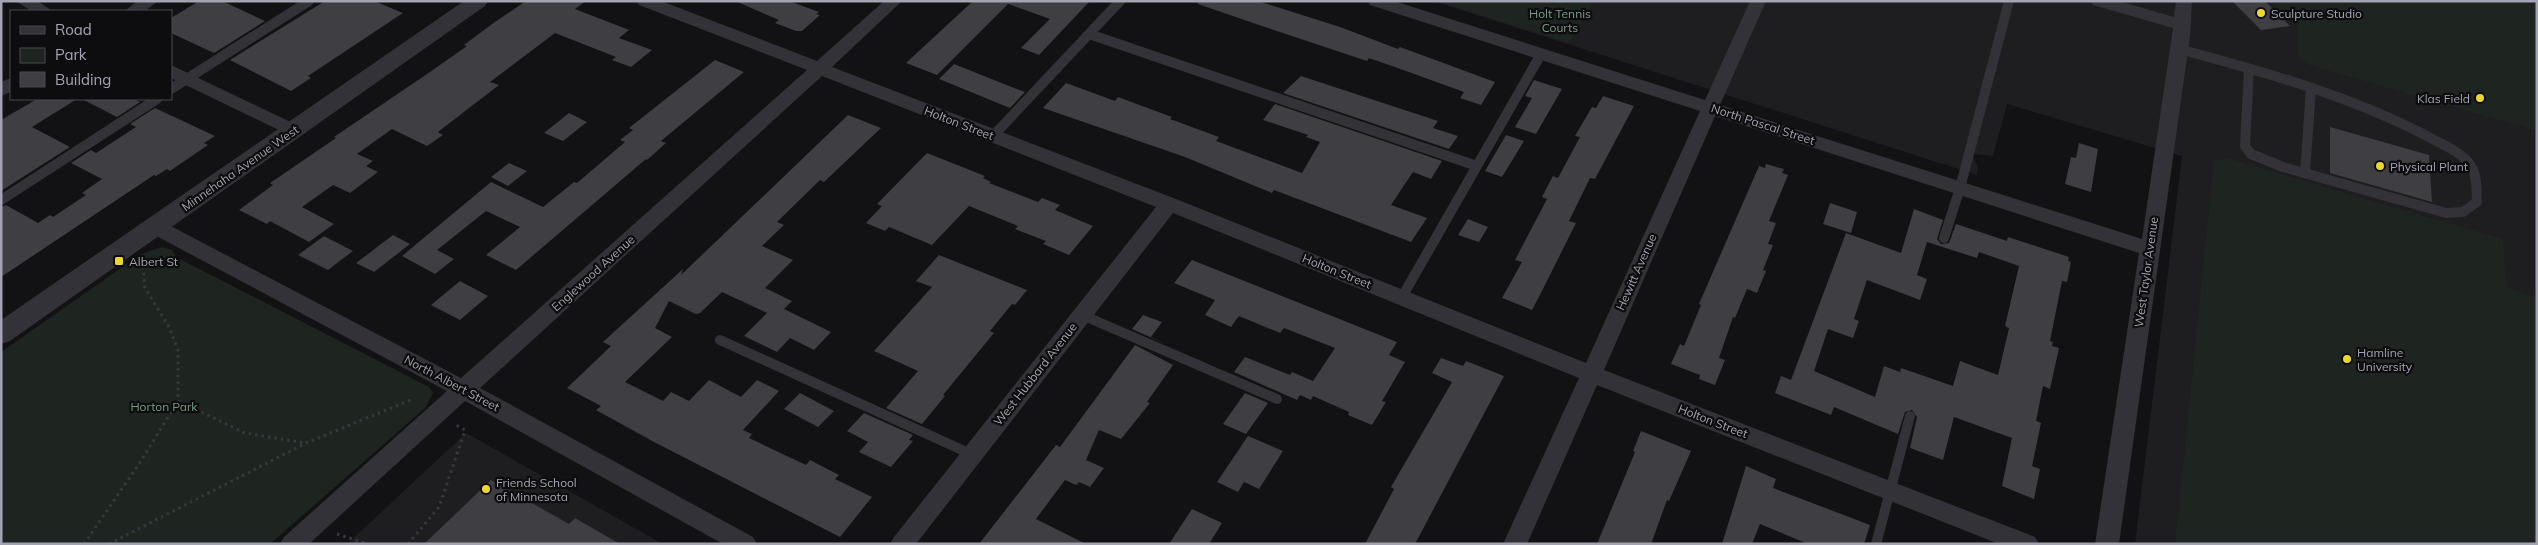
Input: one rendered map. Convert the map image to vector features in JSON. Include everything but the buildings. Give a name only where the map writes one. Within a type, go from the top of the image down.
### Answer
[{"type":"street","points":[[24,1],[42,10]]},
{"type":"street","points":[[135,10],[150,1]]},
{"type":"street","name":"Minnehaha Avenue West","points":[[1,334],[478,1]]},
{"type":"street","name":"Holton Street","points":[[645,1],[1169,204],[1592,374],[2027,544]]},
{"type":"street","name":"Englewood Avenue","points":[[292,544],[894,1]]},
{"type":"street","name":"North Pascal Street","points":[[1376,1],[2149,249]]},
{"type":"street","name":"Hewitt Avenue","points":[[1515,544],[1758,1]]},
{"type":"street","points":[[2099,1],[2182,24]]},
{"type":"street","name":"West Taylor Avenue","points":[[2107,544],[2179,49],[2184,1]]},
{"type":"street","points":[[179,75],[293,130]]},
{"type":"street","name":"West Hubbard Avenue","points":[[902,544],[1169,204]]},
{"type":"street","name":"North Albert Street","points":[[156,227],[464,390],[746,544]]},
{"type":"lane","points":[[172,87],[179,75],[309,1]]},
{"type":"lane","points":[[993,136],[1120,1]]},
{"type":"lane","points":[[1944,238],[1960,188],[2009,1]]},
{"type":"lane","points":[[1089,34],[1478,166]]},
{"type":"lane","points":[[2179,49],[2296,81],[2409,127],[2455,151],[2468,162],[2476,174],[2477,202],[2471,209],[2460,213],[2446,213],[2306,173],[2260,159],[2250,154],[2245,146],[2249,69]]},
{"type":"lane","points":[[1402,297],[1541,54]]},
{"type":"lane","points":[[2306,173],[2311,88]]},
{"type":"lane","points":[[1,200],[155,100]]},
{"type":"lane","points":[[1082,315],[1277,398]]},
{"type":"lane","points":[[720,340],[971,454]]},
{"type":"lane","points":[[1876,544],[1910,416]]},
{"type":"path","points":[[84,544],[139,464],[178,401],[178,350],[169,327],[145,288],[143,268],[150,256]]},
{"type":"path","points":[[109,544],[171,514],[306,443],[413,399]]},
{"type":"path","points":[[178,401],[245,434],[306,443]]},
{"type":"path","points":[[408,544],[438,507],[465,430]]},
{"type":"shaded area","name":"Hamline University","points":[[1433,1],[2537,1],[2537,544],[2135,544],[2182,156],[2007,104],[1993,156],[1972,154],[1978,167],[1977,175]]},
{"type":"shaded area","name":"Friends School of Minnesota","points":[[466,433],[663,544],[347,544]]},
{"type":"green space","name":"Holt Tennis Courts","points":[[1437,1],[1594,1],[1569,43]]},
{"type":"green space","name":"Klas Field","points":[[2268,1],[2537,1],[2537,131],[2309,65],[2298,56],[2298,25]]},
{"type":"green space","points":[[2227,158],[2503,239],[2506,287],[2537,298],[2537,544],[2175,544],[2214,161]]},
{"type":"green space","name":"Horton Park","points":[[162,247],[172,250],[176,257],[429,387],[433,393],[425,408],[270,544],[1,544],[1,352],[141,254]]},
{"type":"place","name":"Sculpture Studio","points":[[2261,13]]},
{"type":"place","name":"Klas Field","points":[[2480,98]]},
{"type":"place","name":"Physical Plant","points":[[2380,166]]},
{"type":"place","name":"Albert St","points":[[119,261]]},
{"type":"place","name":"Hamline University","points":[[2347,359]]},
{"type":"place","name":"Friends School of Minnesota","points":[[486,489]]}]
